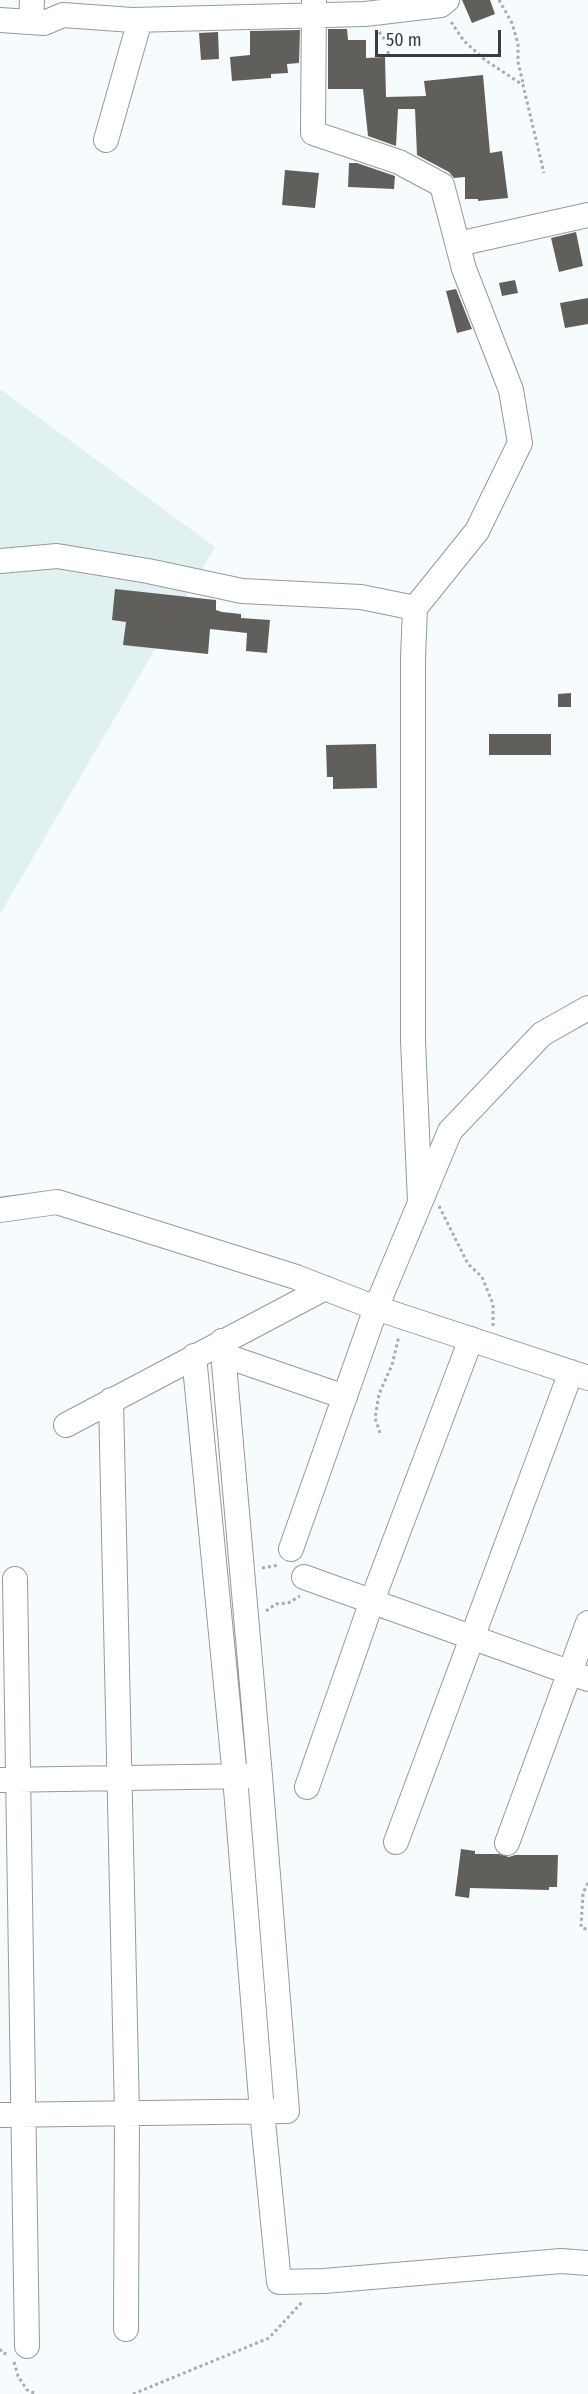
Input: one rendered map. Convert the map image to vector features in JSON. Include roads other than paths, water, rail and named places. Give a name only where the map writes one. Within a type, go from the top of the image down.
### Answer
[{"type":"street","points":[[0,20],[32,11],[44,23],[79,8],[140,20],[186,9],[391,7],[444,3]]},
{"type":"street","points":[[315,8],[313,133],[399,162],[442,185],[464,269],[511,390],[520,443],[477,531],[415,608],[412,1029],[424,1193]]},
{"type":"street","points":[[106,140],[140,20]]},
{"type":"street","points":[[458,244],[588,215]]},
{"type":"street","points":[[0,561],[57,556],[148,571],[242,591],[361,597],[415,608]]},
{"type":"street","points":[[291,1549],[376,1308],[450,1131],[542,1034],[588,1008]]},
{"type":"street","points":[[0,1210],[57,1202],[325,1288],[376,1308],[580,1375],[472,1637],[396,1842]]},
{"type":"street","points":[[66,1425],[194,1356],[222,1348],[325,1288]]},
{"type":"street","points":[[307,1787],[372,1601],[477,1341]]},
{"type":"street","points":[[222,1348],[345,1397]]},
{"type":"street","points":[[11,2115],[287,2111],[261,1776],[222,1348]]},
{"type":"street","points":[[194,1356],[235,1777],[262,2111],[279,2283],[324,2282],[561,2261],[588,2263]]},
{"type":"street","points":[[111,1400],[126,2113],[126,2329]]},
{"type":"street","points":[[15,1579],[9,1781],[11,2115],[27,2346]]},
{"type":"street","points":[[311,1579],[579,1675]]},
{"type":"street","points":[[507,1844],[579,1675],[588,1623]]},
{"type":"street","points":[[9,1781],[261,1776]]}]
